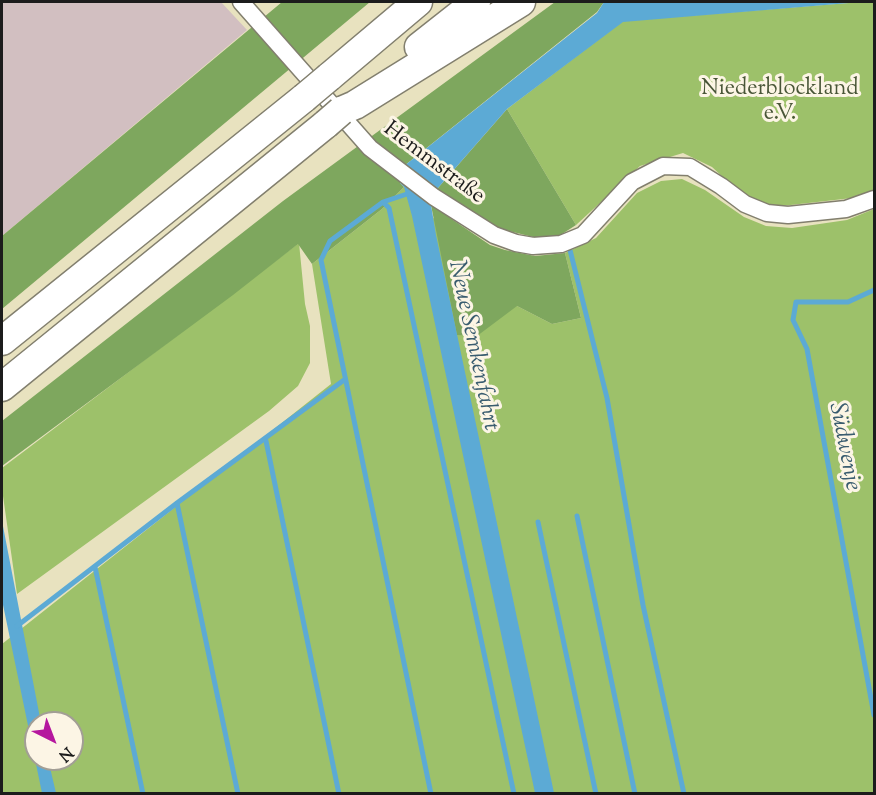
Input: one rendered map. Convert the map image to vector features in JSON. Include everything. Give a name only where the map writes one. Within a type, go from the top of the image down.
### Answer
[{"type":"highway","points":[[2,341],[304,98],[418,2]]},
{"type":"highway","points":[[2,387],[476,2]]},
{"type":"highway","points":[[343,111],[521,2]]},
{"type":"street","name":"Hemmstraße","points":[[241,2],[370,148],[434,197],[494,235],[533,246],[552,244],[583,235],[632,182],[663,166],[690,168],[721,186],[745,204],[767,213],[788,215],[846,209],[874,199]]},
{"type":"shaded area","points":[[2,2],[221,2],[247,30],[2,236]]},
{"type":"green space","points":[[282,2],[370,2],[2,309],[2,236]]},
{"type":"green space","points":[[555,2],[604,2],[597,12],[404,166],[400,183],[404,187],[382,209],[312,264],[298,244],[2,466],[2,421],[283,201]]},
{"type":"green space","name":"Niederblockland e.V.","points":[[874,2],[874,191],[861,197],[773,207],[741,194],[712,167],[683,153],[640,166],[576,225],[507,109],[623,21]]},
{"type":"green space","points":[[507,109],[576,225],[559,236],[537,238],[493,227],[437,189]]},
{"type":"green space","points":[[682,179],[705,190],[744,217],[766,226],[792,228],[847,220],[874,209],[874,793],[2,794],[2,644],[331,384],[312,264],[382,209],[404,187],[517,306],[552,324],[581,318],[565,253],[596,238],[637,193],[661,181]]},
{"type":"green space","points":[[431,205],[490,245],[535,256],[565,253],[581,318],[552,324],[517,306],[477,336],[457,335]]},
{"type":"green space","points":[[299,243],[305,304],[310,326],[310,363],[298,386],[269,411],[17,594],[2,489],[2,468]]},
{"type":"water","points":[[604,2],[861,2],[623,22],[507,109],[437,189],[431,205],[436,235],[554,793],[535,793],[412,216],[404,187],[400,183],[404,166],[597,13]]},
{"type":"water","points":[[2,521],[39,711],[25,711],[2,600]]},
{"type":"water","points":[[37,771],[51,771],[56,793],[42,793]]},
{"type":"waterway","points":[[383,202],[413,192]]},
{"type":"waterway","points":[[431,794],[321,260],[330,241],[383,202],[389,208],[514,794]]},
{"type":"waterway","points":[[570,250],[607,398],[643,605],[684,794]]},
{"type":"waterway","name":"Südwenje","points":[[874,290],[848,302],[796,302],[793,320],[807,349],[874,715]]},
{"type":"waterway","points":[[17,626],[177,503],[344,380]]},
{"type":"waterway","points":[[266,441],[339,794]]},
{"type":"waterway","points":[[177,503],[238,794]]},
{"type":"waterway","points":[[577,516],[635,794]]},
{"type":"waterway","points":[[538,522],[596,794]]},
{"type":"waterway","points":[[95,567],[143,794]]},
{"type":"water label","name":"Neue Semkenfahrt","points":[[472,346]]}]
